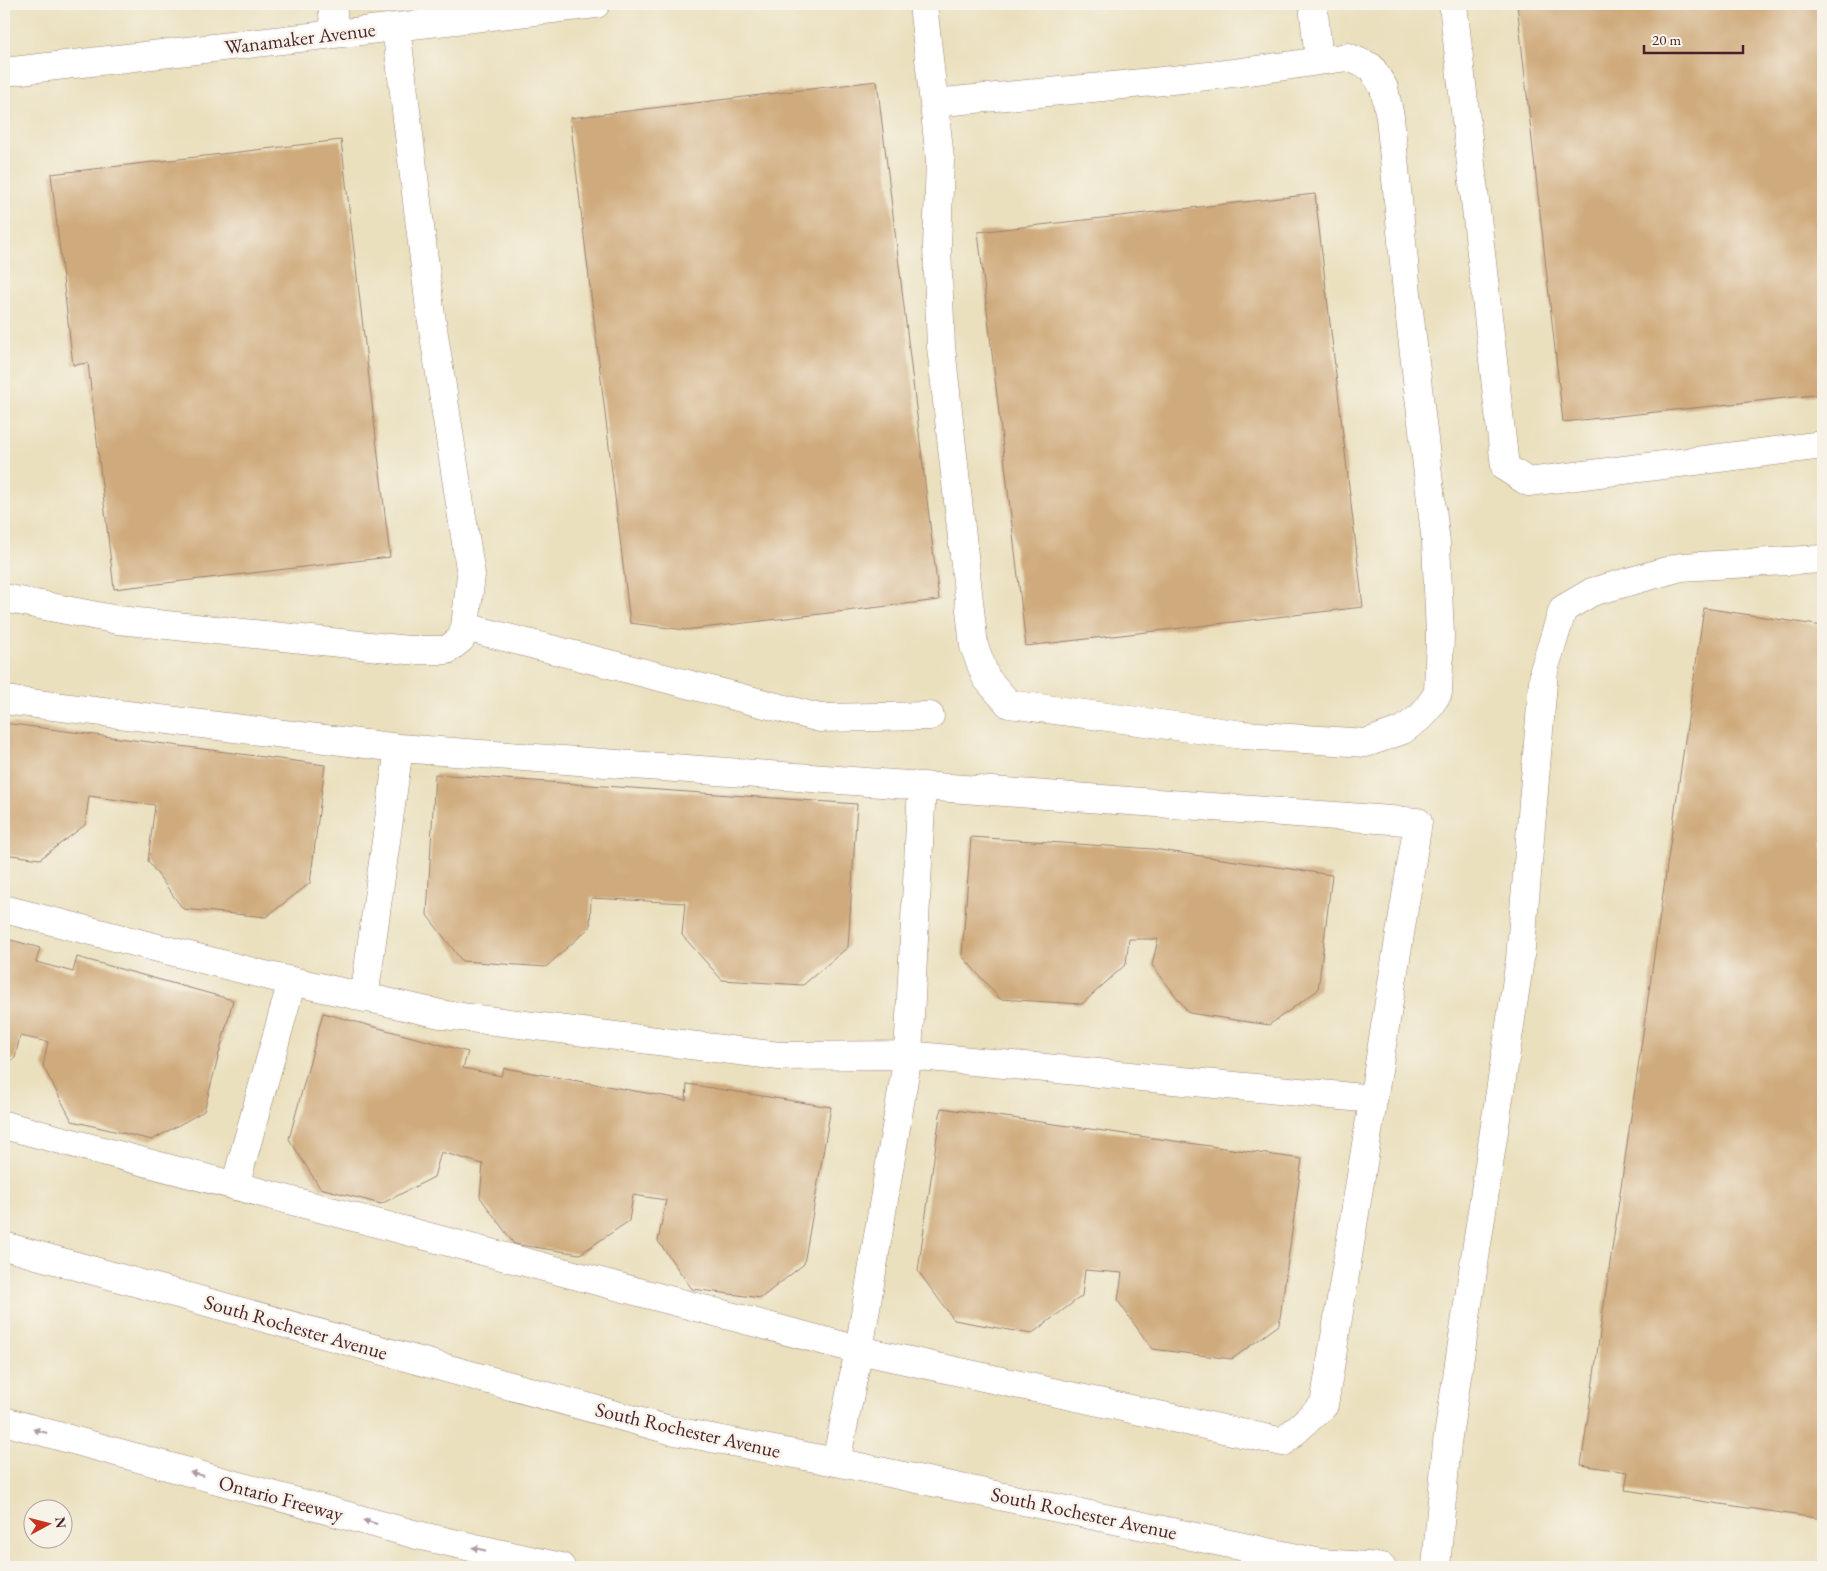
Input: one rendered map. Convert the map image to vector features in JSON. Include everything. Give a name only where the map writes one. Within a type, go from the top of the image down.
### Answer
[{"type":"main road","points":[[332,4],[335,34]]},
{"type":"main road","name":"Wanamaker Avenue","points":[[4,72],[596,4]]},
{"type":"main road","points":[[923,4],[940,159],[937,247],[941,347],[974,646],[986,678],[1009,704],[1243,735],[1366,743],[1403,730],[1423,715],[1438,693],[1440,635],[1436,543],[1408,303],[1390,117],[1384,88],[1371,67],[1348,57],[1261,70],[934,102]]},
{"type":"main road","points":[[1313,4],[1319,61]]},
{"type":"main road","points":[[1453,4],[1505,467],[1528,482],[1823,445]]},
{"type":"main road","points":[[4,598],[118,620],[408,650],[447,650],[461,639],[465,627],[471,575],[430,309],[396,27]]},
{"type":"main road","points":[[1436,1567],[1447,1443],[1520,959],[1544,670],[1563,609],[1592,592],[1680,567],[1823,559]]},
{"type":"main road","points":[[465,627],[820,718],[930,716]]},
{"type":"main road","points":[[4,700],[399,748],[1418,822],[1324,1405],[1283,1442],[859,1350],[4,1125]]},
{"type":"main road","points":[[364,998],[399,748]]},
{"type":"main road","points":[[836,1462],[859,1350],[908,1055],[922,786]]},
{"type":"main road","points":[[4,909],[292,981],[445,1015],[779,1056],[908,1055],[1373,1099]]},
{"type":"main road","points":[[235,1186],[292,981]]},
{"type":"main road","name":"South Rochester Avenue","points":[[4,1246],[670,1430],[836,1462],[1321,1562],[1382,1567]]},
{"type":"main road","name":"Ontario Freeway","points":[[4,1421],[417,1535],[561,1567]]},
{"type":"building","points":[[1517,4],[1823,4],[1823,394],[1563,422]]},
{"type":"building","points":[[877,81],[939,600],[685,630],[630,623],[570,118]]},
{"type":"building","points":[[341,140],[390,557],[114,589],[88,363],[73,365],[51,174]]},
{"type":"building","points":[[1315,194],[1363,607],[1026,646],[978,232]]},
{"type":"building","points":[[1704,608],[1823,626],[1823,1519],[1625,1490],[1628,1472],[1581,1465]]},
{"type":"building","points":[[4,723],[325,765],[310,883],[266,917],[183,909],[148,861],[155,805],[89,796],[85,825],[40,859],[4,854]]},
{"type":"building","points":[[435,774],[857,804],[848,947],[803,985],[722,980],[682,935],[685,903],[591,898],[590,927],[546,967],[462,961],[427,915]]},
{"type":"building","points":[[971,837],[1153,849],[1332,875],[1318,990],[1269,1025],[1189,1013],[1152,965],[1158,939],[1129,939],[1126,964],[1082,1004],[1000,999],[962,956]]},
{"type":"building","points":[[4,938],[40,948],[36,962],[73,972],[77,957],[233,1000],[204,1111],[152,1140],[72,1121],[43,1066],[48,1042],[20,1036],[15,1058],[4,1065]]},
{"type":"building","points":[[323,1013],[468,1052],[463,1068],[501,1076],[504,1068],[686,1100],[687,1084],[831,1107],[804,1264],[761,1298],[692,1289],[658,1241],[666,1200],[633,1195],[629,1221],[580,1254],[514,1244],[480,1197],[483,1164],[441,1152],[434,1177],[381,1204],[320,1188],[289,1139]]},
{"type":"building","points":[[941,1108],[1302,1159],[1279,1325],[1232,1359],[1152,1349],[1118,1301],[1122,1273],[1085,1270],[1082,1296],[1031,1334],[954,1320],[918,1271]]}]
